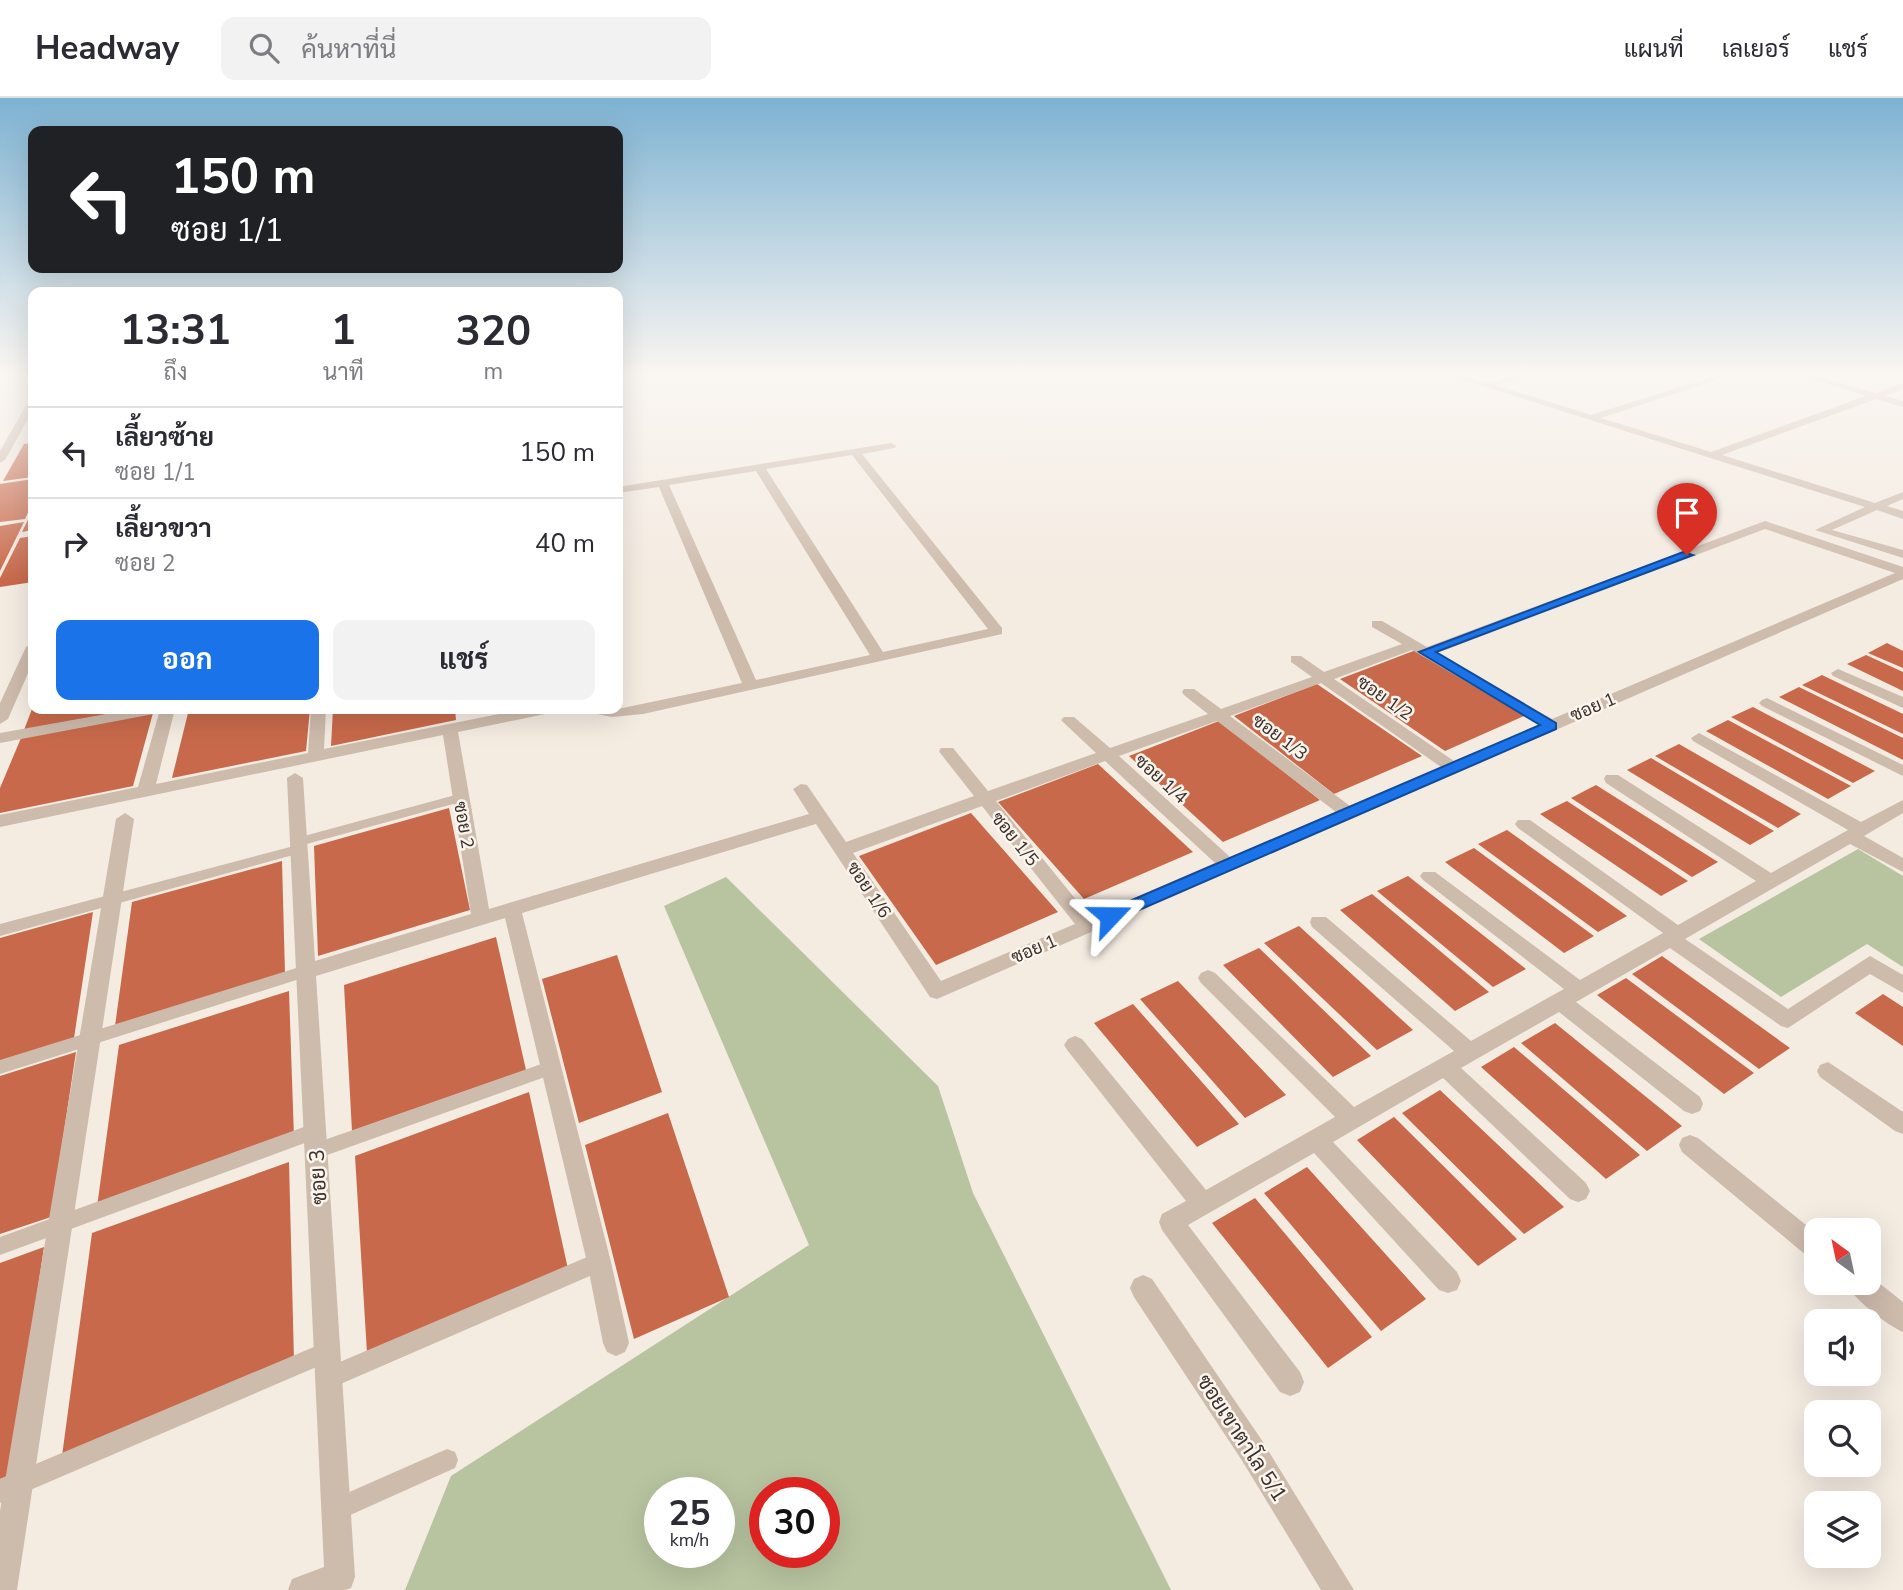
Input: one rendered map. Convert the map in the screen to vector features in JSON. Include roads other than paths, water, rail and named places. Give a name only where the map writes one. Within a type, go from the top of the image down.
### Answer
[{"type":"street","points":[[0,460],[10,443]]},
{"type":"street","points":[[1668,443],[1903,515]]},
{"type":"street","points":[[1710,456],[1747,443]]},
{"type":"street","points":[[623,489],[891,446]]},
{"type":"street","points":[[623,711],[751,686],[997,631],[855,452]]},
{"type":"street","points":[[759,467],[879,657]]},
{"type":"street","points":[[663,483],[751,686]]},
{"type":"street","points":[[1903,495],[1821,530],[1903,556]]},
{"type":"street","points":[[842,850],[1323,678],[1419,649],[1765,525],[1898,570]]},
{"type":"street","name":"ซอย 1","points":[[937,991],[1551,726],[1898,570],[1903,556]]},
{"type":"street","points":[[1377,624],[1551,726]]},
{"type":"street","name":"ซอย 1/2","points":[[1296,659],[1453,768]]},
{"type":"street","points":[[0,719],[28,660]]},
{"type":"street","points":[[1838,673],[1903,703]]},
{"type":"street","name":"ซอย 1/3","points":[[1189,692],[1348,813]]},
{"type":"street","points":[[1767,703],[1903,771]]},
{"type":"street","points":[[0,738],[130,714]]},
{"type":"street","points":[[145,793],[167,714]]},
{"type":"street","points":[[316,757],[318,714]]},
{"type":"street","points":[[0,821],[450,730],[474,717],[501,714]]},
{"type":"street","name":"ซอย 1/4","points":[[1069,720],[1228,865]]},
{"type":"street","name":"ซอย 2","points":[[450,730],[459,798],[481,919]]},
{"type":"street","points":[[1699,738],[1855,833],[1903,866]]},
{"type":"street","name":"ซอย 1/5","points":[[947,751],[983,800],[1087,926]]},
{"type":"street","name":"ซอย 3","points":[[295,778],[340,1577],[303,1590]]},
{"type":"street","points":[[1612,779],[1770,881]]},
{"type":"street","name":"ซอย 1/6","points":[[801,789],[937,991]]},
{"type":"street","points":[[1290,1382],[1171,1222],[1903,806]]},
{"type":"street","points":[[306,971],[819,817]]},
{"type":"street","points":[[2,1590],[9,1487],[60,1225],[125,819]]},
{"type":"street","points":[[1524,824],[1788,1020],[1870,964],[1903,985]]},
{"type":"street","points":[[1429,876],[1692,1104]]},
{"type":"street","points":[[512,910],[599,1262],[616,1343]]},
{"type":"street","points":[[1319,922],[1470,1052]]},
{"type":"street","points":[[1208,978],[1352,1119]]},
{"type":"street","points":[[1075,1045],[1203,1203]]},
{"type":"street","points":[[1445,1066],[1577,1191]]},
{"type":"street","points":[[1828,1071],[1903,1124]]},
{"type":"street","points":[[1316,1139],[1448,1281]]},
{"type":"street","points":[[1690,1145],[1804,1238]]},
{"type":"street","name":"ซอยเขาตาโล 5/1","points":[[1143,1288],[1251,1450],[1339,1590]]},
{"type":"street","points":[[1874,1295],[1903,1319]]},
{"type":"lane","points":[[0,930],[459,798]]},
{"type":"lane","points":[[0,1067],[306,971]]},
{"type":"lane","points":[[0,1246],[315,1141],[550,1068]]},
{"type":"lane","points":[[329,1378],[599,1262]]},
{"type":"lane","points":[[9,1487],[327,1352]]},
{"type":"lane","points":[[337,1509],[447,1460]]}]
